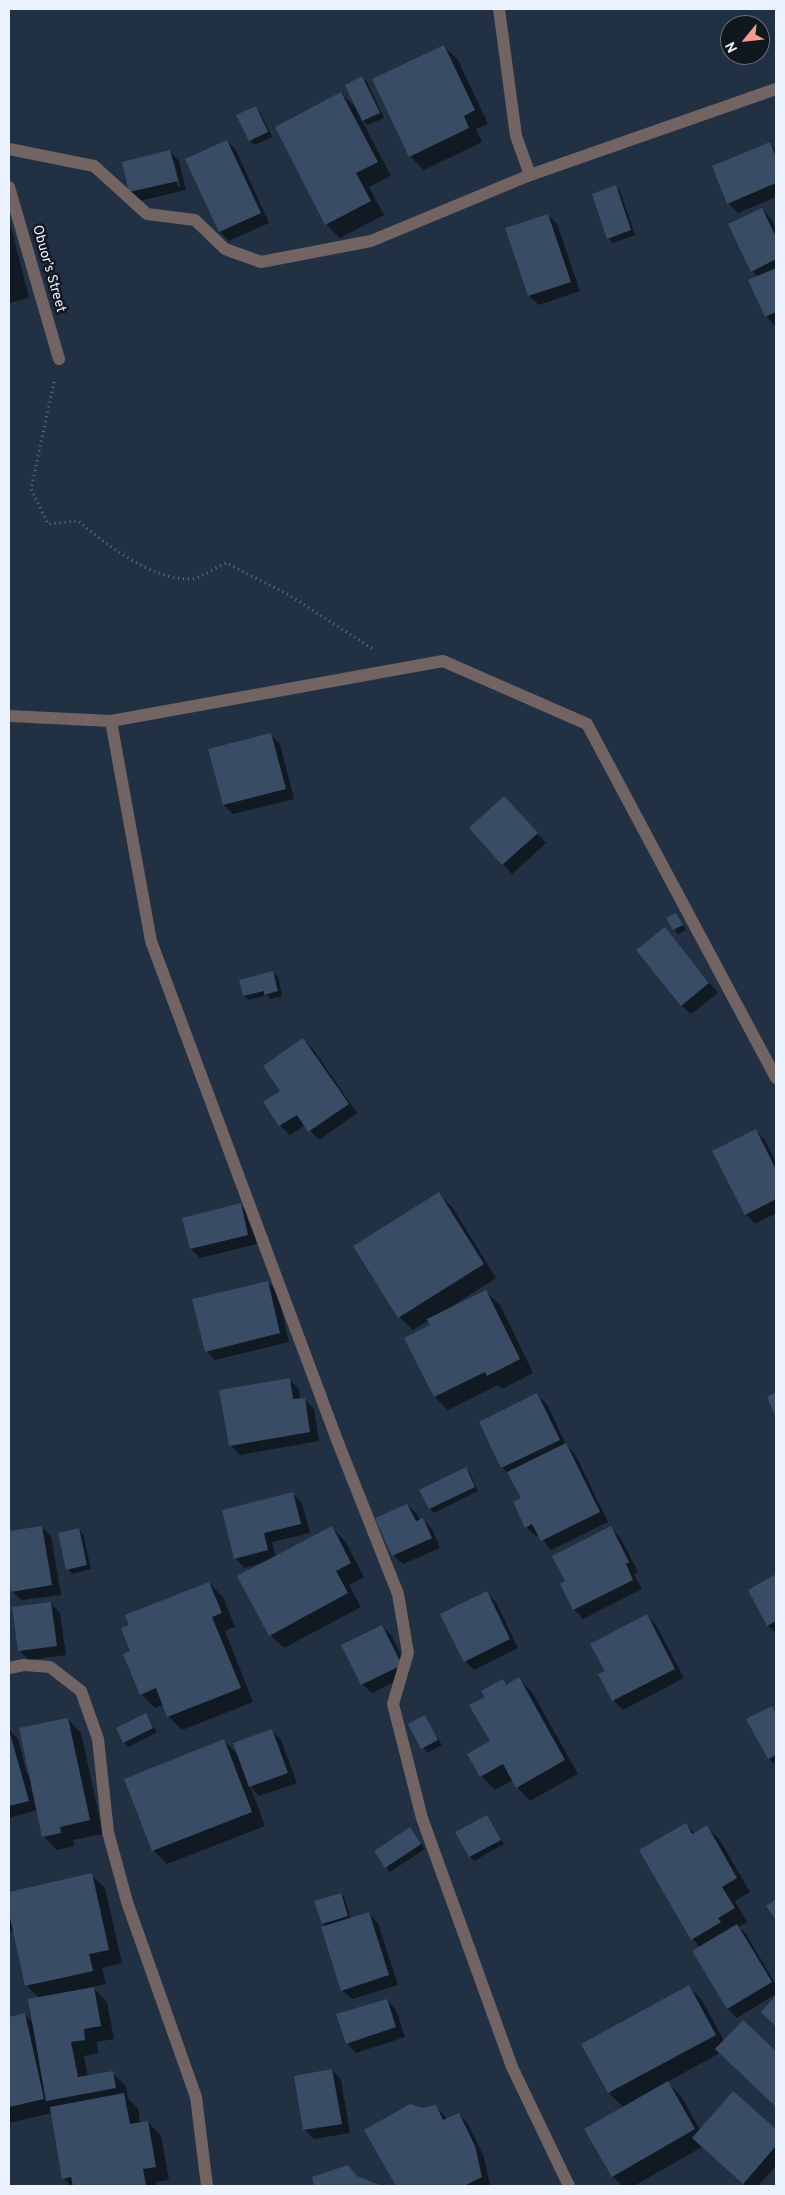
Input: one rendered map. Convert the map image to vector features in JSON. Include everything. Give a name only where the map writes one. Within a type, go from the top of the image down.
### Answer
[{"type":"street","points":[[499,9],[516,136],[530,175]]},
{"type":"street","points":[[9,149],[94,166],[147,214],[195,220],[226,249],[261,262],[371,241],[530,175],[776,89]]},
{"type":"street","name":"Obuor’s Street","points":[[9,187],[59,360]]},
{"type":"street","points":[[9,716],[111,721],[443,661],[588,724],[776,1078]]},
{"type":"street","points":[[111,721],[151,941],[337,1440],[398,1594],[408,1653],[393,1704],[422,1818],[512,2067],[569,2186]]},
{"type":"street","points":[[9,1668],[24,1665],[50,1667],[81,1691],[98,1739],[108,1832],[127,1902],[196,2097],[207,2186]]},
{"type":"path","points":[[59,360],[31,488],[48,524],[78,522],[112,549],[161,574],[192,579],[226,563],[289,595],[402,668]]},
{"type":"building","points":[[444,45],[475,110],[464,116],[469,128],[409,157],[372,79]]},
{"type":"building","points":[[362,76],[380,113],[362,121],[345,85]]},
{"type":"building","points":[[341,92],[378,162],[356,173],[371,201],[325,225],[275,127]]},
{"type":"building","points":[[256,106],[268,132],[249,141],[236,115]]},
{"type":"building","points":[[227,140],[261,213],[219,232],[185,159]]},
{"type":"building","points":[[770,142],[776,157],[776,183],[727,204],[712,166]]},
{"type":"building","points":[[170,150],[178,181],[129,192],[122,162]]},
{"type":"building","points":[[616,185],[631,230],[607,239],[592,194]]},
{"type":"building","points":[[762,208],[776,237],[776,259],[751,272],[728,224]]},
{"type":"building","points":[[548,214],[571,282],[528,296],[505,228]]},
{"type":"building","points":[[776,268],[776,312],[765,317],[748,280]]},
{"type":"building","points":[[271,733],[286,789],[223,805],[208,749]]},
{"type":"building","points":[[504,796],[538,833],[502,865],[469,828]]},
{"type":"building","points":[[676,913],[683,925],[673,930],[666,918]]},
{"type":"building","points":[[665,927],[709,983],[681,1006],[636,950]]},
{"type":"building","points":[[273,971],[278,991],[264,995],[264,991],[243,996],[239,980]]},
{"type":"building","points":[[303,1038],[349,1104],[308,1132],[297,1115],[279,1126],[263,1102],[280,1091],[263,1066]]},
{"type":"building","points":[[756,1129],[776,1170],[776,1199],[745,1215],[712,1151]]},
{"type":"building","points":[[439,1192],[484,1264],[398,1318],[353,1246]]},
{"type":"building","points":[[241,1203],[248,1235],[190,1249],[182,1218]]},
{"type":"building","points":[[268,1281],[280,1333],[205,1352],[192,1299]]},
{"type":"building","points":[[486,1290],[520,1359],[487,1376],[485,1372],[434,1397],[404,1338],[430,1325],[427,1319]]},
{"type":"building","points":[[290,1378],[293,1399],[305,1398],[310,1432],[229,1446],[219,1390]]},
{"type":"building","points":[[776,1392],[776,1418],[767,1397]]},
{"type":"building","points":[[537,1393],[560,1440],[501,1468],[479,1422]]},
{"type":"building","points":[[566,1443],[600,1512],[541,1541],[532,1524],[525,1528],[513,1502],[521,1498],[507,1472]]},
{"type":"building","points":[[466,1467],[475,1487],[429,1509],[419,1490]]},
{"type":"building","points":[[293,1492],[301,1524],[264,1533],[268,1550],[234,1559],[222,1510]]},
{"type":"building","points":[[407,1504],[416,1521],[423,1518],[432,1538],[392,1556],[375,1518]]},
{"type":"building","points":[[42,1526],[52,1585],[11,1592],[9,1531]]},
{"type":"building","points":[[332,1526],[351,1563],[336,1571],[348,1593],[269,1636],[237,1576]]},
{"type":"building","points":[[611,1526],[629,1562],[626,1564],[633,1580],[573,1610],[560,1584],[565,1581],[552,1556]]},
{"type":"building","points":[[79,1528],[87,1565],[66,1570],[58,1533]]},
{"type":"building","points":[[776,1574],[776,1621],[767,1626],[748,1590]]},
{"type":"building","points":[[209,1582],[222,1613],[212,1617],[241,1688],[167,1717],[156,1688],[140,1695],[123,1654],[130,1651],[121,1628],[129,1625],[125,1615]]},
{"type":"building","points":[[487,1591],[510,1639],[464,1662],[440,1614]]},
{"type":"building","points":[[51,1602],[57,1646],[18,1651],[12,1607]]},
{"type":"building","points":[[647,1614],[675,1669],[612,1701],[598,1674],[605,1671],[590,1644]]},
{"type":"building","points":[[382,1625],[402,1665],[361,1685],[341,1645]]},
{"type":"building","points":[[519,1677],[565,1760],[516,1788],[503,1764],[480,1777],[467,1754],[490,1741],[469,1705],[485,1697],[481,1691],[503,1679],[506,1685]]},
{"type":"building","points":[[772,1706],[776,1713],[776,1755],[768,1759],[746,1719]]},
{"type":"building","points":[[146,1713],[153,1728],[123,1743],[116,1728]]},
{"type":"building","points":[[425,1715],[438,1740],[421,1749],[408,1724]]},
{"type":"building","points":[[68,1718],[90,1820],[60,1827],[61,1833],[42,1837],[19,1728]]},
{"type":"building","points":[[272,1729],[288,1773],[249,1787],[233,1743]]},
{"type":"building","points":[[9,1730],[29,1801],[9,1806]]},
{"type":"building","points":[[224,1739],[252,1812],[152,1851],[124,1779]]},
{"type":"building","points":[[487,1815],[501,1840],[469,1857],[455,1832]]},
{"type":"building","points":[[686,1823],[692,1834],[707,1825],[737,1878],[722,1887],[735,1908],[718,1918],[721,1922],[691,1940],[639,1850]]},
{"type":"building","points":[[410,1827],[421,1844],[385,1868],[374,1851]]},
{"type":"building","points":[[92,1873],[109,1950],[89,1954],[93,1971],[25,1986],[9,1913],[9,1892]]},
{"type":"building","points":[[341,1893],[348,1916],[322,1924],[314,1901]]},
{"type":"building","points":[[776,1899],[776,1920],[766,1906]]},
{"type":"building","points":[[369,1912],[389,1975],[341,1991],[321,1927]]},
{"type":"building","points":[[737,1924],[772,1982],[727,2009],[692,1951]]},
{"type":"building","points":[[689,1985],[716,2035],[608,2093],[581,2044]]},
{"type":"building","points":[[94,1987],[101,2026],[84,2029],[85,2040],[71,2042],[78,2077],[113,2071],[116,2088],[46,2101],[28,1999]]},
{"type":"building","points":[[776,1995],[776,2027],[761,2012]]},
{"type":"building","points":[[387,1999],[396,2027],[346,2044],[336,2014]]},
{"type":"building","points":[[25,2013],[44,2099],[9,2107],[9,2017]]},
{"type":"building","points":[[743,2020],[776,2051],[776,2107],[715,2049]]},
{"type":"building","points":[[332,2069],[342,2124],[303,2130],[294,2076]]},
{"type":"building","points":[[668,2081],[695,2129],[612,2177],[584,2129]]},
{"type":"building","points":[[733,2091],[776,2129],[776,2146],[743,2184],[692,2138]]},
{"type":"building","points":[[124,2093],[130,2124],[148,2121],[156,2167],[143,2169],[146,2186],[73,2186],[71,2177],[62,2179],[50,2107]]},
{"type":"building","points":[[410,2104],[423,2108],[436,2105],[443,2120],[459,2113],[475,2146],[482,2177],[464,2186],[396,2186],[364,2130]]},
{"type":"building","points":[[348,2165],[357,2176],[382,2186],[314,2186],[312,2177]]}]
